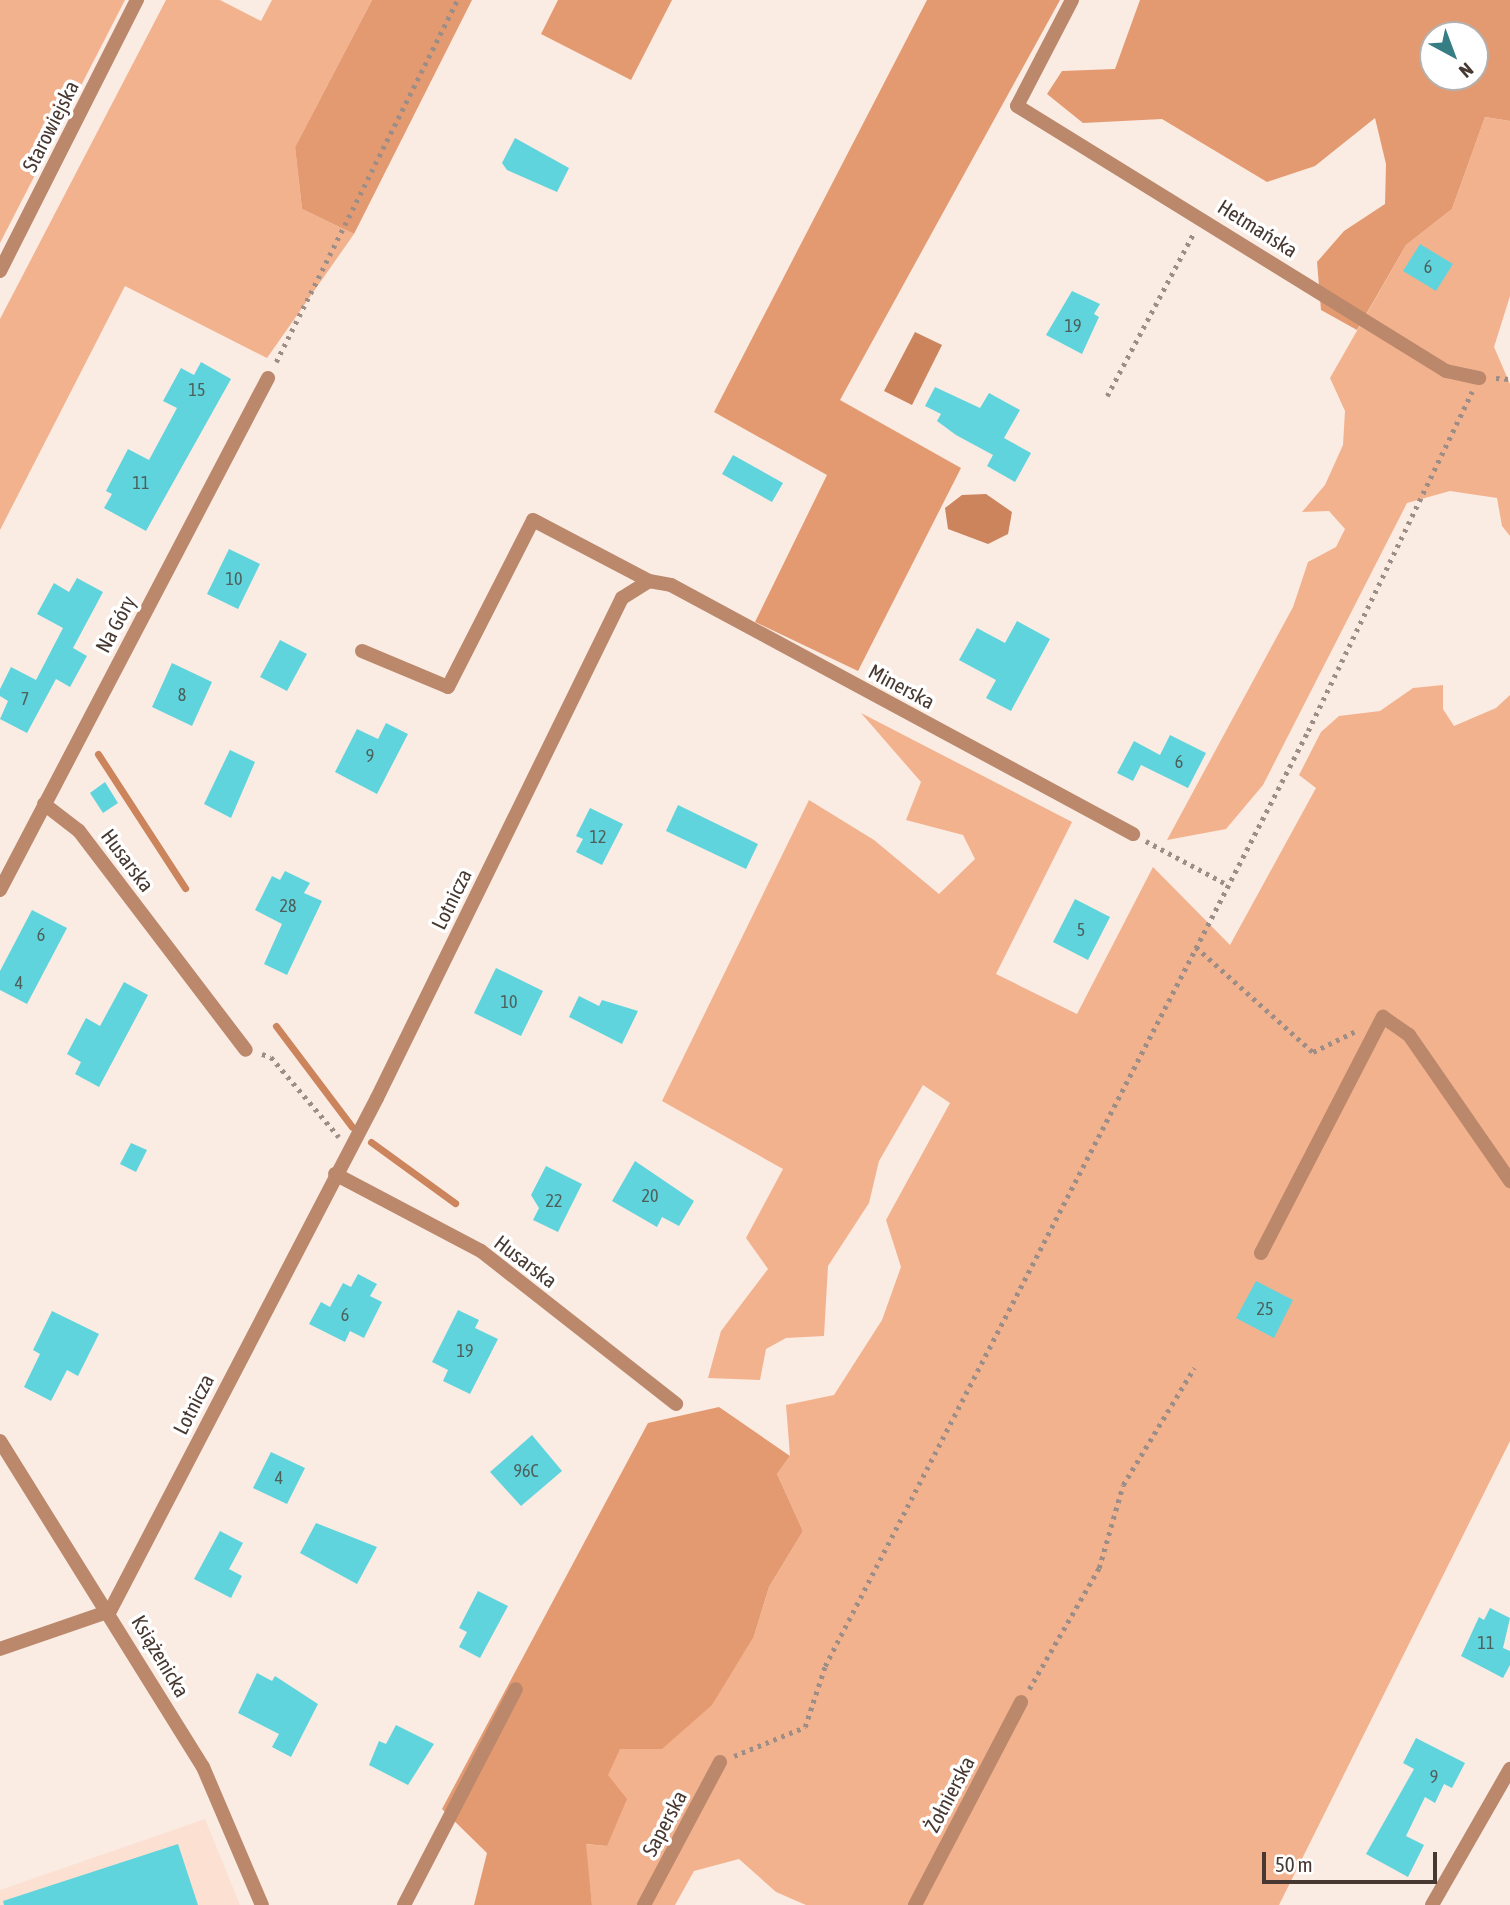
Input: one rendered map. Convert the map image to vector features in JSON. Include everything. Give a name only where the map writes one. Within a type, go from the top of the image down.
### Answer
[{"type":"street","name":"Starowiejska","points":[[0,271],[137,0]]},
{"type":"street","name":"Hetmańska","points":[[1072,0],[1017,106],[1446,371],[1479,378]]},
{"type":"street","name":"Na Góry","points":[[0,890],[268,378]]},
{"type":"street","points":[[362,651],[448,687],[533,520],[649,580]]},
{"type":"street","name":"Minerska","points":[[649,580],[671,585],[1133,834]]},
{"type":"street","name":"Lotnicza","points":[[110,1611],[348,1149],[622,598],[649,580]]},
{"type":"street","name":"Husarska","points":[[44,804],[79,831],[246,1050]]},
{"type":"street","points":[[1261,1253],[1383,1017],[1409,1035],[1510,1181]]},
{"type":"street","name":"Husarska","points":[[335,1174],[481,1251],[676,1404]]},
{"type":"street","name":"Książenicka","points":[[0,1441],[110,1611],[203,1767],[262,1905]]},
{"type":"street","points":[[0,1649],[110,1611]]},
{"type":"street","points":[[404,1905],[516,1689]]},
{"type":"street","name":"Żołnierska","points":[[915,1905],[1021,1702]]},
{"type":"street","name":"Saperska","points":[[644,1905],[720,1762]]},
{"type":"street","points":[[1432,1905],[1510,1769]]},
{"type":"path","points":[[268,378],[457,0]]},
{"type":"path","points":[[1107,396],[1202,218]]},
{"type":"path","points":[[720,1762],[805,1727],[825,1666],[1228,885],[1479,378],[1510,379]]},
{"type":"path","points":[[1133,834],[1228,885]]},
{"type":"path","points":[[1196,947],[1314,1052],[1383,1017]]},
{"type":"path","points":[[246,1050],[271,1057],[348,1149]]},
{"type":"path","points":[[1021,1702],[1099,1568],[1123,1485],[1194,1368]]},
{"type":"shaded area","points":[[0,0],[125,0],[0,243]]},
{"type":"shaded area","points":[[166,0],[220,0],[261,21],[272,0],[372,0],[295,147],[302,209],[354,234],[267,358],[125,286],[0,530],[0,319]]},
{"type":"shaded area","points":[[372,0],[472,0],[354,234],[302,209],[295,147]]},
{"type":"shaded area","points":[[558,0],[672,0],[631,80],[541,34]]},
{"type":"shaded area","points":[[927,0],[1060,0],[840,400],[961,468],[858,671],[755,622],[827,475],[714,412]]},
{"type":"shaded area","points":[[1140,0],[1510,0],[1510,121],[1485,117],[1452,209],[1406,245],[1357,330],[1321,310],[1317,262],[1344,231],[1385,204],[1386,164],[1375,118],[1315,166],[1267,182],[1162,119],[1083,123],[1047,94],[1062,71],[1115,69]]},
{"type":"shaded area","points":[[1485,117],[1510,121],[1510,296],[1494,347],[1510,384],[1510,536],[1502,526],[1497,498],[1450,491],[1407,503],[1263,785],[1226,829],[1167,840],[1293,607],[1308,562],[1336,547],[1345,529],[1329,511],[1302,512],[1325,485],[1343,445],[1345,411],[1330,378],[1406,245],[1452,209]]},
{"type":"shaded area","points":[[915,332],[942,345],[912,405],[884,391]]},
{"type":"shaded area","points":[[986,494],[1012,512],[1008,534],[988,544],[948,529],[945,508],[962,495]]},
{"type":"shaded area","points":[[1443,685],[1443,709],[1454,726],[1496,708],[1510,695],[1510,1441],[1279,1905],[806,1905],[776,1892],[739,1859],[694,1871],[675,1905],[592,1905],[585,1844],[607,1846],[607,1775],[618,1740],[754,1636],[769,1587],[803,1531],[777,1474],[790,1456],[786,1405],[834,1395],[882,1320],[901,1267],[886,1220],[950,1103],[923,1085],[879,1161],[869,1203],[828,1266],[824,1336],[786,1338],[766,1349],[760,1380],[708,1378],[721,1331],[768,1269],[746,1238],[783,1169],[662,1101],[809,800],[874,840],[939,894],[975,859],[963,835],[906,820],[921,782],[861,713],[1072,822],[996,974],[1077,1014],[1153,867],[1230,945],[1316,788],[1299,775],[1321,732],[1339,716],[1380,711],[1413,688]]},
{"type":"shaded area","points":[[719,1407],[790,1456],[777,1474],[803,1531],[769,1587],[754,1636],[712,1705],[662,1749],[620,1749],[608,1775],[627,1799],[607,1846],[586,1844],[592,1905],[474,1905],[487,1853],[442,1809],[648,1423]]},
{"type":"shaded area","points":[[205,1819],[240,1905],[0,1905],[0,1890]]},
{"type":"building","points":[[515,138],[569,168],[557,192],[507,170],[502,163]]},
{"type":"building","points":[[1420,244],[1453,264],[1436,291],[1403,271]]},
{"type":"building","points":[[1072,291],[1100,304],[1094,314],[1099,317],[1082,354],[1046,335]]},
{"type":"building","points":[[201,362],[231,379],[146,531],[104,508],[112,494],[106,491],[128,449],[149,460],[177,408],[163,401],[181,368],[194,375]]},
{"type":"building","points":[[935,387],[980,408],[989,393],[1020,410],[1004,438],[1031,453],[1015,482],[987,466],[993,455],[956,435],[937,421],[941,414],[925,406]]},
{"type":"building","points":[[733,455],[783,483],[772,502],[722,474]]},
{"type":"building","points":[[229,549],[260,564],[238,609],[207,594]]},
{"type":"building","points":[[77,578],[103,592],[73,648],[87,656],[70,687],[56,679],[27,733],[0,719],[8,701],[0,696],[0,689],[11,667],[36,680],[63,628],[37,614],[54,583],[69,592]]},
{"type":"building","points":[[1017,621],[1050,639],[1011,711],[986,698],[996,680],[959,660],[977,628],[1005,643]]},
{"type":"building","points":[[280,640],[307,654],[287,691],[260,677]]},
{"type":"building","points":[[172,663],[212,682],[192,726],[152,707]]},
{"type":"building","points":[[386,723],[408,734],[377,794],[335,772],[357,729],[378,739]]},
{"type":"building","points":[[1170,735],[1206,753],[1188,788],[1141,765],[1133,781],[1117,773],[1134,741],[1160,755]]},
{"type":"building","points":[[230,750],[255,762],[231,818],[204,804]]},
{"type":"building","points":[[105,782],[118,803],[103,813],[90,793]]},
{"type":"building","points":[[678,805],[758,844],[746,869],[666,831]]},
{"type":"building","points":[[590,808],[623,824],[602,865],[576,852],[583,839],[576,836]]},
{"type":"building","points":[[285,871],[310,883],[304,893],[322,901],[287,975],[264,964],[282,924],[255,910],[272,876],[280,880]]},
{"type":"building","points":[[1075,899],[1110,917],[1088,960],[1053,942]]},
{"type":"building","points":[[32,910],[67,928],[27,1004],[0,990],[0,971]]},
{"type":"building","points":[[496,968],[543,991],[521,1036],[474,1013]]},
{"type":"building","points":[[124,982],[148,995],[99,1087],[75,1074],[81,1062],[67,1054],[86,1018],[100,1026]]},
{"type":"building","points":[[579,996],[599,1006],[602,1000],[638,1011],[622,1044],[569,1017]]},
{"type":"building","points":[[131,1143],[147,1150],[136,1172],[120,1164]]},
{"type":"building","points":[[635,1161],[694,1201],[679,1226],[662,1217],[657,1227],[612,1201]]},
{"type":"building","points":[[546,1166],[582,1184],[558,1232],[533,1220],[539,1208],[531,1195]]},
{"type":"building","points":[[358,1274],[377,1284],[370,1296],[382,1302],[364,1338],[350,1331],[345,1342],[309,1324],[321,1302],[330,1307],[343,1283],[351,1287]]},
{"type":"building","points":[[1256,1281],[1293,1300],[1274,1338],[1236,1318]]},
{"type":"building","points":[[458,1310],[479,1320],[475,1328],[498,1339],[470,1394],[443,1381],[448,1370],[432,1362]]},
{"type":"building","points":[[52,1311],[99,1334],[78,1376],[67,1370],[51,1401],[24,1387],[40,1354],[33,1350]]},
{"type":"building","points":[[532,1435],[562,1471],[521,1506],[490,1472]]},
{"type":"building","points":[[271,1452],[305,1468],[287,1504],[253,1488]]},
{"type":"building","points":[[316,1523],[377,1547],[357,1584],[300,1553]]},
{"type":"building","points":[[220,1531],[243,1543],[229,1569],[242,1576],[231,1598],[194,1579]]},
{"type":"building","points":[[478,1591],[508,1606],[480,1658],[459,1647],[467,1632],[459,1628]]},
{"type":"building","points":[[1490,1608],[1510,1618],[1503,1648],[1510,1651],[1510,1665],[1503,1678],[1461,1656],[1479,1617],[1484,1620]]},
{"type":"building","points":[[257,1673],[272,1681],[275,1676],[318,1704],[291,1757],[272,1747],[279,1734],[238,1713]]},
{"type":"building","points":[[396,1725],[434,1744],[408,1785],[369,1765],[379,1741],[386,1744]]},
{"type":"building","points":[[1416,1738],[1465,1763],[1452,1788],[1444,1784],[1435,1803],[1425,1797],[1406,1836],[1424,1845],[1408,1877],[1366,1854],[1414,1769],[1403,1763]]},
{"type":"building","points":[[178,1844],[198,1905],[4,1905],[3,1901]]},
{"type":"waterway","points":[[98,754],[185,888]]},
{"type":"waterway","points":[[276,1026],[352,1127]]},
{"type":"waterway","points":[[371,1142],[455,1203]]}]
